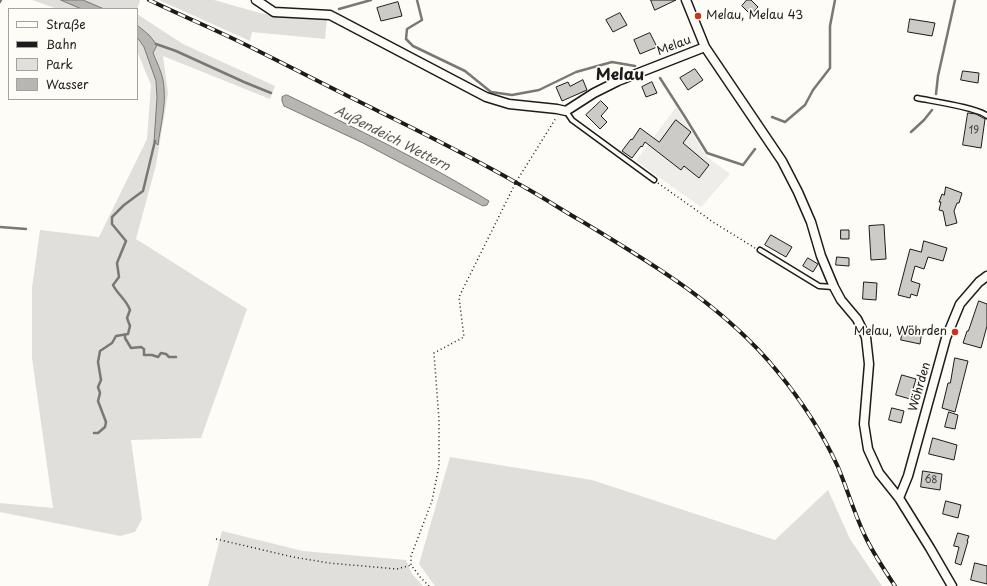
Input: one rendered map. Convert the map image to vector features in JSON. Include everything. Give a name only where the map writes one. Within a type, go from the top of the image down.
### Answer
[{"type":"street","points":[[256,0],[274,12],[330,15],[486,98],[509,104],[566,111]]},
{"type":"street","points":[[686,0],[705,47],[782,161],[811,222],[821,256],[834,287],[841,300],[857,319],[866,337],[869,364],[864,424],[868,449],[879,473],[899,498],[952,586]]},
{"type":"street","name":"Melau","points":[[566,111],[594,93],[618,81],[705,47]]},
{"type":"street","name":"Wöhrden","points":[[899,498],[908,476],[946,338],[960,304],[979,282],[987,276]]},
{"type":"lane","points":[[917,98],[974,110],[984,113],[987,116]]},
{"type":"lane","points":[[566,111],[572,120],[654,180]]},
{"type":"lane","points":[[760,250],[819,286],[834,287]]},
{"type":"path","points":[[429,586],[420,578],[411,565],[411,556],[432,501],[439,466],[439,420],[434,353],[464,337],[459,297],[516,182],[555,118],[566,111]]},
{"type":"path","points":[[654,180],[713,222],[760,250]]},
{"type":"path","points":[[216,539],[329,564],[396,569],[411,565]]},
{"type":"shaded area","points":[[676,107],[706,156],[730,174],[701,207],[636,161]]},
{"type":"green space","points":[[32,0],[61,0],[80,8],[54,8]]},
{"type":"green space","points":[[83,0],[140,1],[137,8],[102,8]]},
{"type":"green space","points":[[159,0],[214,0],[274,16],[327,19],[325,39],[252,32],[250,41]]},
{"type":"green space","points":[[138,15],[183,44],[275,86],[270,99],[163,56],[168,93],[156,165],[136,239],[247,309],[201,438],[131,440],[142,519],[135,532],[120,536],[0,512],[0,503],[53,508],[32,358],[32,288],[40,230],[99,237],[147,139],[151,85],[138,53],[138,38],[144,47],[156,81],[157,98],[161,72],[153,53],[149,35],[138,26]]},
{"type":"green space","points":[[450,457],[592,480],[775,540],[828,490],[850,539],[882,586],[435,586],[419,564]]},
{"type":"green space","points":[[222,531],[303,551],[406,560],[412,574],[423,586],[208,586]]},
{"type":"water","points":[[61,0],[83,0],[102,8],[80,8]]},
{"type":"water","points":[[138,26],[149,35],[157,45],[153,53],[159,66],[164,84],[164,110],[158,145],[154,142],[157,98],[156,81],[144,47],[138,38]]},
{"type":"water","points":[[287,95],[440,172],[489,201],[487,205],[483,206],[363,143],[284,106],[282,97]]},
{"type":"building","points":[[651,0],[676,0],[655,10]]},
{"type":"building","points":[[747,0],[751,0],[758,7],[751,15],[742,6]]},
{"type":"building","points":[[398,2],[402,16],[381,21],[377,8]]},
{"type":"building","points":[[620,13],[627,25],[613,32],[606,20]]},
{"type":"building","points":[[910,19],[935,23],[932,36],[908,32]]},
{"type":"building","points":[[650,33],[657,47],[640,54],[634,40]]},
{"type":"building","points":[[695,69],[703,80],[688,90],[680,78]]},
{"type":"building","points":[[963,71],[979,73],[978,83],[961,80]]},
{"type":"building","points":[[583,80],[587,90],[562,101],[556,87],[568,82],[570,86]]},
{"type":"building","points":[[652,82],[657,93],[646,97],[642,87]]},
{"type":"building","points":[[601,101],[608,108],[601,116],[607,122],[600,129],[586,115]]},
{"type":"building","points":[[968,113],[976,114],[985,119],[981,148],[963,145]]},
{"type":"building","points":[[676,120],[691,132],[683,143],[709,165],[699,178],[684,166],[681,170],[645,142],[632,158],[622,151],[640,128],[659,142]]},
{"type":"building","points":[[946,187],[962,193],[959,203],[957,203],[954,211],[957,223],[946,226],[943,211],[939,210],[941,202],[939,202],[942,194],[944,195]]},
{"type":"building","points":[[884,225],[886,259],[871,260],[869,226]]},
{"type":"building","points":[[841,230],[849,230],[849,239],[841,239]]},
{"type":"building","points":[[771,235],[792,247],[786,257],[765,245]]},
{"type":"building","points":[[924,241],[947,248],[943,261],[928,257],[924,269],[915,266],[911,281],[920,284],[917,296],[911,294],[910,298],[898,295],[910,249],[921,252]]},
{"type":"building","points":[[837,257],[849,258],[849,266],[836,265]]},
{"type":"building","points":[[808,258],[818,264],[813,272],[803,266]]},
{"type":"building","points":[[864,282],[877,283],[876,300],[863,299]]},
{"type":"building","points":[[979,301],[987,304],[987,326],[981,348],[963,343]]},
{"type":"building","points":[[904,327],[922,331],[920,344],[901,340]]},
{"type":"building","points":[[955,358],[968,361],[955,412],[942,408],[948,383],[950,383]]},
{"type":"building","points":[[902,375],[916,379],[910,399],[896,395]]},
{"type":"building","points":[[892,408],[904,411],[901,423],[889,420]]},
{"type":"building","points":[[949,412],[958,415],[955,429],[945,427]]},
{"type":"building","points":[[933,438],[957,445],[954,460],[929,454]]},
{"type":"building","points":[[923,471],[942,474],[940,490],[921,487]]},
{"type":"building","points":[[946,501],[961,505],[958,518],[943,514]]},
{"type":"building","points":[[958,533],[969,536],[961,565],[955,563],[959,547],[954,546]]},
{"type":"building","points":[[975,563],[987,566],[987,584],[971,580]]},
{"type":"waterway","points":[[339,9],[371,0]]},
{"type":"waterway","points":[[417,0],[422,20],[407,29],[406,39],[413,46],[465,71],[491,92],[512,95],[539,90],[576,72],[612,62],[635,66]]},
{"type":"waterway","points":[[772,117],[785,122],[805,105],[813,90],[830,68],[830,26],[835,0]]},
{"type":"waterway","points":[[936,94],[938,76],[955,0]]},
{"type":"waterway","name":"Außendeich Wettern","points":[[156,44],[176,51],[271,93]]},
{"type":"waterway","points":[[660,78],[707,153],[743,165],[755,149]]},
{"type":"waterway","points":[[911,132],[932,110]]},
{"type":"waterway","points":[[94,433],[98,433],[105,427],[106,422],[98,401],[100,393],[98,387],[101,380],[98,362],[100,351],[112,343],[116,336],[128,334],[130,326],[127,318],[130,310],[113,285],[119,277],[117,263],[126,241],[112,224],[112,217],[124,205],[143,191],[155,141]]},
{"type":"waterway","points":[[0,227],[26,229]]},
{"type":"waterway","points":[[125,335],[125,338],[131,348],[141,347],[144,349],[144,355],[158,357],[161,353],[166,354],[169,357],[176,357]]},
{"type":"railway","points":[[149,0],[254,49],[441,142],[532,191],[636,254],[687,288],[735,327],[757,348],[786,382],[803,405],[825,441],[838,467],[867,540],[895,586]]},
{"type":"place","name":"Melau, Melau 43","points":[[698,16]]},
{"type":"place","name":"Melau, Wöhrden","points":[[955,332]]},
{"type":"district","name":"Melau","points":[[620,76]]}]
